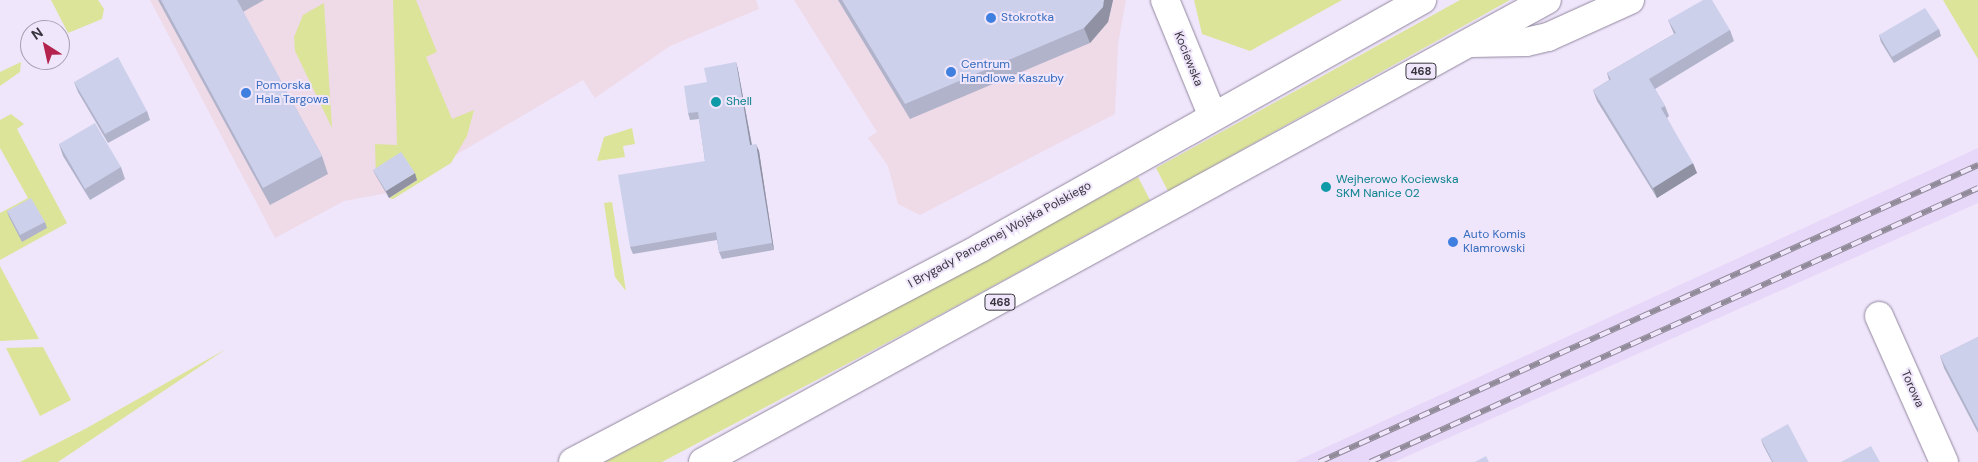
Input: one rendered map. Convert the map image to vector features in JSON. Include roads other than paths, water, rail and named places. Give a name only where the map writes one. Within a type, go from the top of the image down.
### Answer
[{"type":"main road","name":"Kociewska","points":[[1164,0],[1213,117]]},
{"type":"main road","name":"I Brygady Pancernej Wojska Polskiego","points":[[573,462],[980,248],[1422,0]]},
{"type":"main road","name":"468","points":[[703,462],[1547,0]]},
{"type":"main road","points":[[1471,43],[1526,42],[1548,37],[1630,0]]},
{"type":"main road","name":"Torowa","points":[[1879,316],[1944,462]]},
{"type":"railway","points":[[1319,462],[1978,165]]},
{"type":"railway","points":[[1370,462],[1978,188]]},
{"type":"place","name":"Stokrotka","points":[[991,18]]},
{"type":"place","name":"Centrum Handlowe Kaszuby","points":[[951,72]]},
{"type":"place","name":"Pomorska Hala Targowa","points":[[246,93]]},
{"type":"place","name":"Shell","points":[[716,102]]},
{"type":"place","name":"Wejherowo Kociewska SKM Nanice 02","points":[[1326,187]]},
{"type":"place","name":"Auto Komis Klamrowski","points":[[1453,242]]}]
